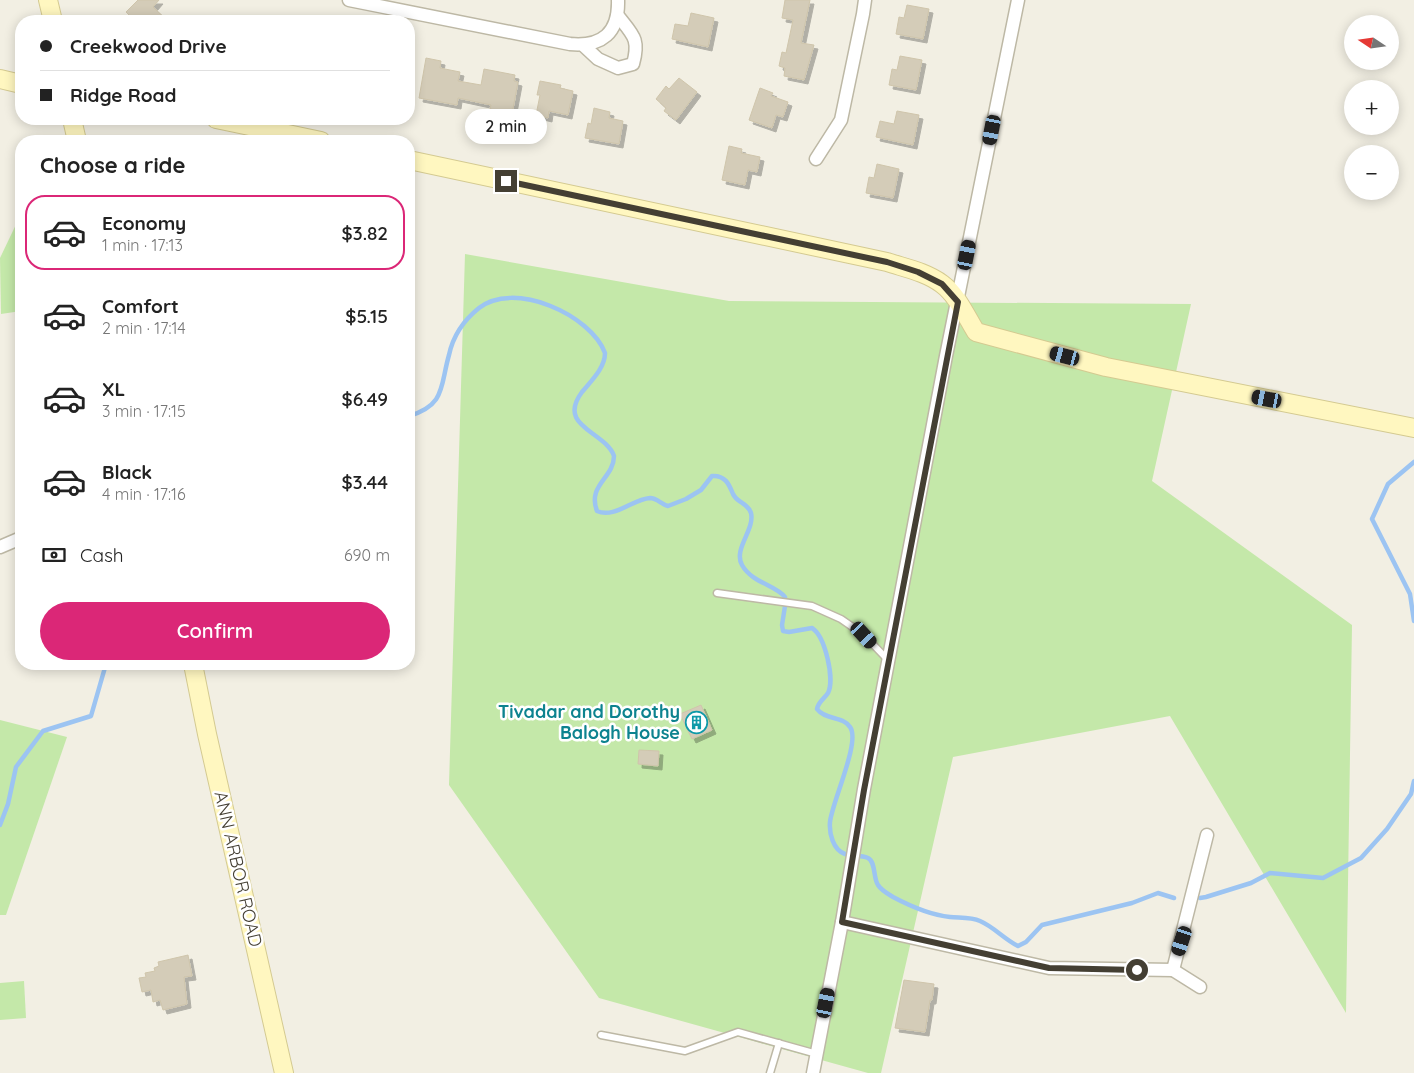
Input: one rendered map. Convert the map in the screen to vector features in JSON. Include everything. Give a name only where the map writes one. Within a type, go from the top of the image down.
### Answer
[{"type":"street","points":[[48,0],[52,15]]},
{"type":"street","points":[[348,0],[584,46],[598,42],[609,34],[618,16],[618,0]]},
{"type":"street","points":[[816,159],[841,120],[865,0]]},
{"type":"street","points":[[813,1073],[888,661],[1018,0]]},
{"type":"street","points":[[584,46],[598,59],[618,68],[633,64],[636,44],[633,36],[618,16]]},
{"type":"street","points":[[0,79],[15,83]]},
{"type":"street","points":[[245,125],[292,135]]},
{"type":"street","points":[[415,161],[887,262],[918,272],[942,284],[958,302],[976,332],[1106,367],[1414,428]]},
{"type":"street","points":[[0,547],[15,541]]},
{"type":"street","name":"ANN ARBOR ROAD","points":[[195,670],[207,734],[284,1073]]},
{"type":"street","points":[[1174,970],[1207,835]]},
{"type":"street","points":[[842,922],[1049,968],[1174,970],[1200,987]]},
{"type":"lane","points":[[717,593],[812,606],[841,619],[864,635],[888,661]]},
{"type":"lane","points":[[601,1035],[685,1051],[738,1032],[817,1054]]},
{"type":"lane","points":[[770,1073],[780,1043]]},
{"type":"green space","points":[[15,227],[15,312],[1,314],[0,258]]},
{"type":"green space","points":[[465,254],[729,301],[1191,304],[1152,481],[1352,625],[1346,1013],[1170,716],[953,757],[881,1073],[868,1073],[599,998],[449,785]]},
{"type":"green space","points":[[0,720],[67,737],[6,915],[0,915]]},
{"type":"green space","points":[[24,981],[26,1018],[0,1020],[0,983]]},
{"type":"building","points":[[138,0],[159,0],[153,7],[162,15],[129,15],[126,12]]},
{"type":"building","points":[[785,0],[810,0],[801,43],[814,45],[804,80],[784,76],[785,68],[779,66],[782,52],[786,53],[793,20],[782,18]]},
{"type":"building","points":[[907,5],[929,9],[923,39],[896,34],[899,17],[904,18]]},
{"type":"building","points":[[691,13],[714,18],[708,47],[672,39],[675,24],[688,26]]},
{"type":"building","points":[[900,56],[922,60],[916,90],[889,85],[892,69],[897,70]]},
{"type":"building","points":[[426,58],[441,61],[440,68],[460,72],[458,81],[481,85],[484,69],[515,75],[514,81],[518,82],[512,114],[490,109],[491,105],[458,98],[457,105],[419,98]]},
{"type":"building","points":[[679,78],[697,92],[676,120],[664,111],[666,108],[656,99],[666,86],[669,89]]},
{"type":"building","points":[[540,81],[561,85],[560,88],[573,91],[568,115],[549,111],[548,118],[536,115],[540,95],[537,95]]},
{"type":"building","points":[[760,88],[773,93],[771,96],[788,102],[783,117],[776,115],[772,128],[749,120]]},
{"type":"building","points":[[594,108],[610,112],[609,118],[623,121],[619,144],[585,138],[588,123],[591,124]]},
{"type":"building","points":[[897,111],[919,115],[913,145],[876,137],[880,121],[894,124]]},
{"type":"building","points":[[729,146],[742,149],[741,153],[760,157],[757,172],[748,170],[745,185],[722,180]]},
{"type":"building","points":[[877,164],[899,169],[893,198],[866,193],[869,177],[874,178]]},
{"type":"building","name":"Tivadar and Dorothy Balogh House","points":[[701,705],[712,730],[692,739],[680,714]]},
{"type":"building","points":[[639,750],[659,751],[658,766],[638,764]]},
{"type":"building","points":[[188,955],[192,976],[184,977],[187,1004],[163,1010],[160,1000],[153,1002],[151,990],[142,992],[139,978],[146,977],[145,973],[155,971],[154,968],[159,966],[158,962]]},
{"type":"building","points":[[904,980],[934,984],[925,1032],[895,1028]]},
{"type":"waterway","points":[[415,414],[430,406],[436,400],[440,393],[453,341],[464,323],[479,308],[494,300],[511,298],[531,300],[550,306],[584,326],[597,339],[605,353],[603,364],[582,392],[576,404],[575,413],[578,421],[602,440],[614,456],[613,464],[595,495],[597,511],[603,513],[617,511],[650,498],[668,506],[686,499],[701,490],[712,476],[720,477],[728,484],[735,497],[751,513],[750,526],[740,553],[742,565],[752,576],[776,589],[785,597]]},
{"type":"waterway","points":[[1414,462],[1388,484],[1372,519],[1410,594],[1414,621]]},
{"type":"waterway","points":[[785,606],[783,631],[789,632],[812,628],[825,648],[828,658],[830,687],[817,709],[825,715],[843,721],[850,727],[852,734],[849,758],[830,822],[833,841],[841,852],[871,860],[876,882],[885,892],[906,904],[928,912],[980,921],[1018,946],[1026,942],[1042,925],[1132,903],[1158,893],[1174,898]]},
{"type":"waterway","points":[[0,825],[8,804],[16,767],[43,731],[91,716],[104,670]]},
{"type":"waterway","points":[[1200,898],[1251,883],[1270,873],[1323,878],[1361,858],[1387,829],[1411,794],[1414,781]]},
{"type":"place","name":"Tivadar and Dorothy Balogh House","points":[[696,722]]},
{"type":"route","points":[[506,181],[887,262],[918,272],[942,284],[958,302],[864,790],[842,922],[1049,968],[1137,970]]}]
